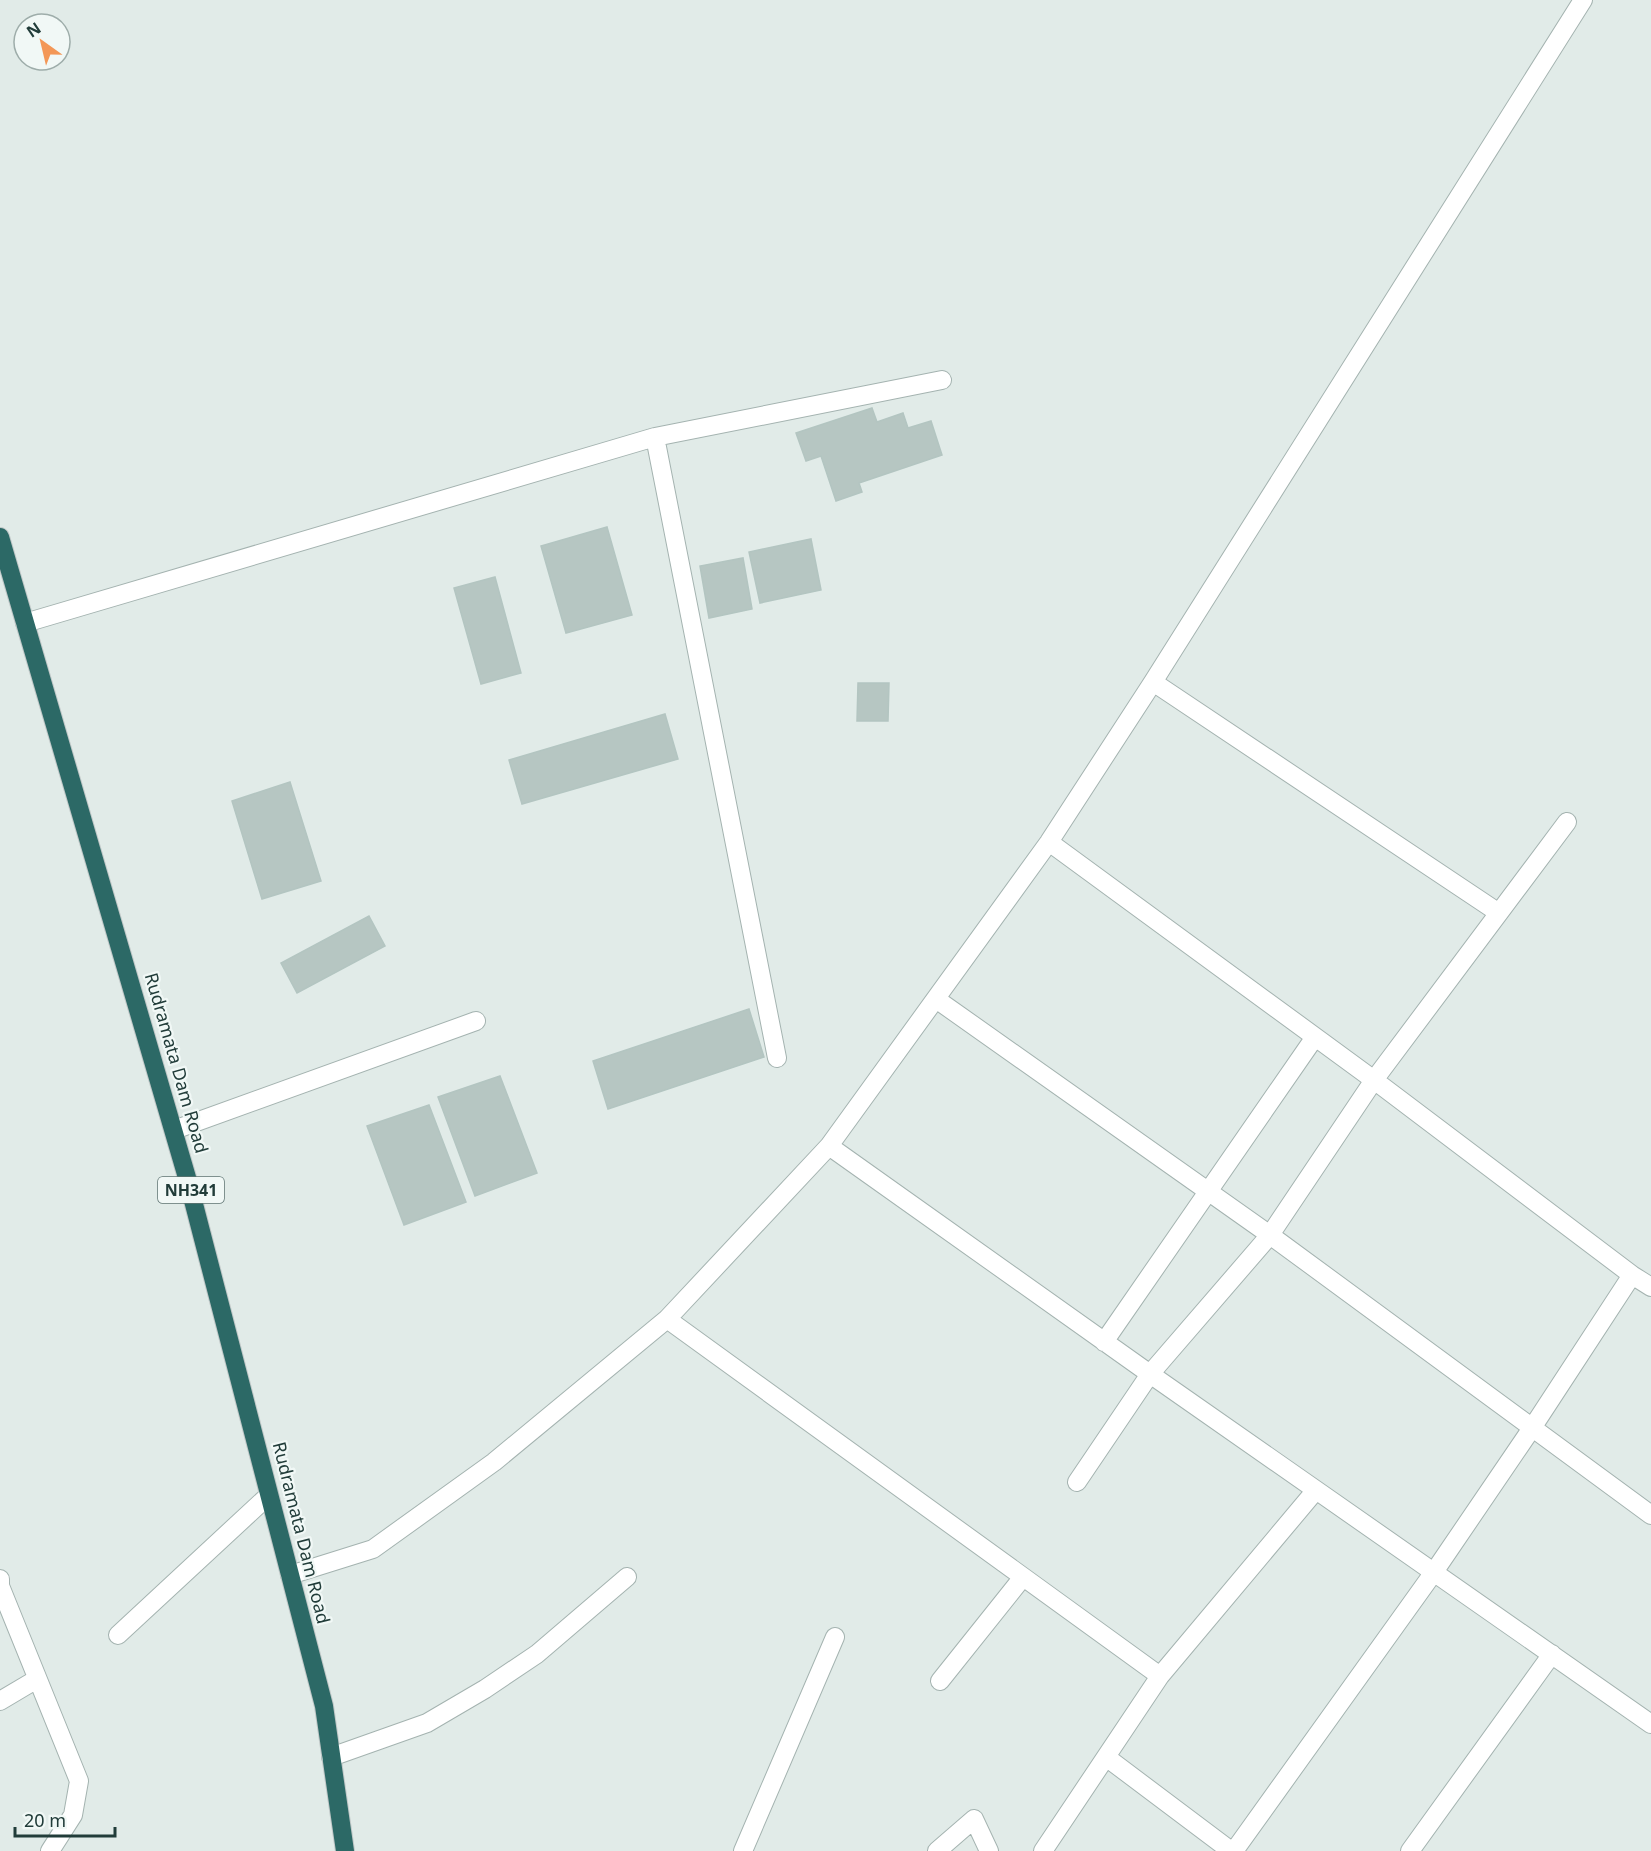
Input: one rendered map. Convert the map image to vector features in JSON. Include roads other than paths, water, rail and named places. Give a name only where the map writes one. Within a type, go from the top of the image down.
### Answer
[{"type":"highway","name":"Rudramata Dam Road","points":[[0,537],[188,1181],[324,1706],[345,1851]]},
{"type":"street","points":[[290,1575],[373,1549],[494,1462],[667,1319],[829,1146],[1049,842],[1153,682],[1583,0]]},
{"type":"street","points":[[25,623],[655,437],[942,380]]},
{"type":"street","points":[[655,437],[777,1058]]},
{"type":"street","points":[[1153,682],[1499,913]]},
{"type":"street","points":[[1077,1482],[1150,1374],[1270,1235],[1374,1080],[1567,822]]},
{"type":"street","points":[[1049,842],[1374,1080],[1651,1287]]},
{"type":"street","points":[[936,999],[1270,1235],[1651,1515]]},
{"type":"street","points":[[174,1130],[476,1021]]},
{"type":"street","points":[[1104,1341],[1315,1037]]},
{"type":"street","points":[[829,1146],[1150,1374],[1651,1724]]},
{"type":"street","points":[[1106,1757],[1232,1851],[1434,1572],[1632,1275]]},
{"type":"street","points":[[667,1319],[1160,1676]]},
{"type":"street","points":[[1043,1851],[1160,1676],[1316,1490]]},
{"type":"street","points":[[118,1635],[269,1495]]},
{"type":"street","points":[[331,1756],[427,1723],[485,1689],[537,1654],[627,1577]]},
{"type":"street","points":[[940,1681],[1023,1577]]},
{"type":"street","points":[[0,1579],[0,1586],[79,1781],[74,1815],[50,1851]]},
{"type":"street","points":[[743,1851],[835,1637]]},
{"type":"street","points":[[1410,1851],[1552,1654]]},
{"type":"street","points":[[0,1701],[37,1679]]},
{"type":"street","points":[[937,1851],[974,1819],[988,1851]]}]
